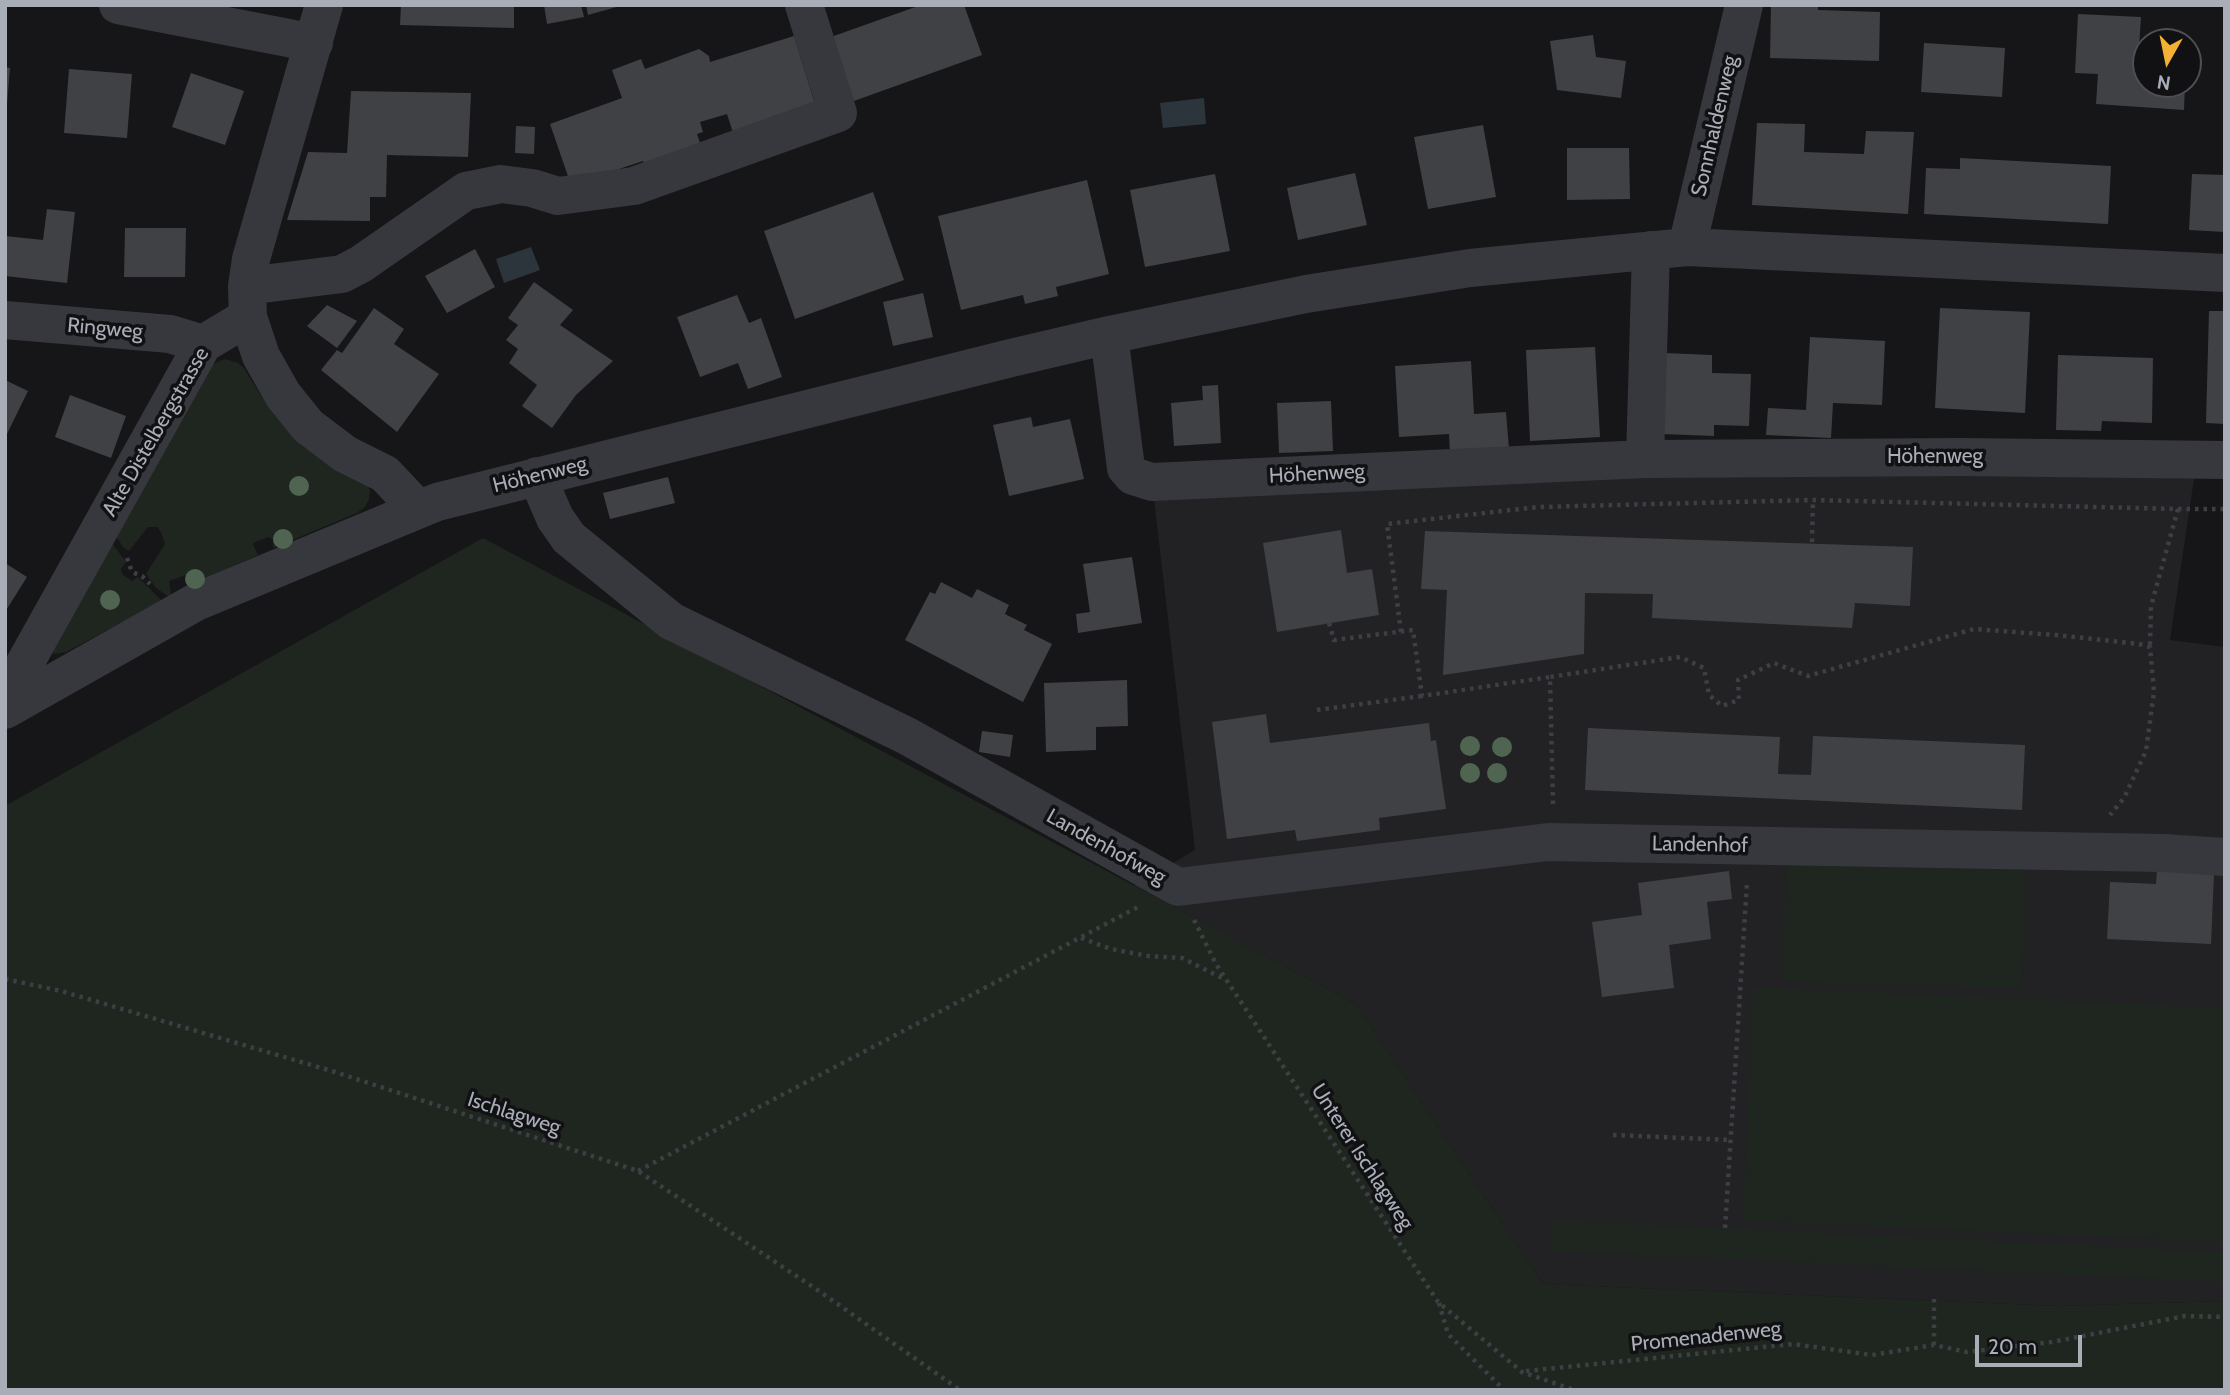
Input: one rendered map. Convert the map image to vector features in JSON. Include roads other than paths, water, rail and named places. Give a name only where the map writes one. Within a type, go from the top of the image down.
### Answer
[{"type":"street","points":[[118,5],[314,43]]},
{"type":"street","points":[[324,5],[251,259],[248,302],[261,356],[283,395],[308,426],[345,454],[385,474],[418,509]]},
{"type":"street","points":[[248,302],[342,274],[362,264],[466,191],[501,184],[531,188],[558,196],[634,186],[838,113],[804,5]]},
{"type":"street","name":"Sonnhaldenweg","points":[[1669,249],[1744,5]]},
{"type":"street","points":[[1645,459],[1669,249]]},
{"type":"street","name":"Höhenweg","points":[[5,710],[196,602],[437,502],[1109,335],[1306,294],[1469,268],[1669,249],[2225,273]]},
{"type":"street","name":"Alte Distelbergstrasse","points":[[5,699],[203,344],[248,302]]},
{"type":"street","name":"Ringweg","points":[[5,320],[170,334],[203,344]]},
{"type":"street","name":"Höhenweg","points":[[1109,335],[1126,468],[1133,476],[1152,482],[1645,459],[1961,457],[2225,460]]},
{"type":"street","name":"Landenhofweg","points":[[537,476],[555,518],[569,538],[671,621],[907,736],[1178,887]]},
{"type":"street","name":"Landenhof","points":[[1178,887],[1554,842],[2081,851],[2225,857]]}]
